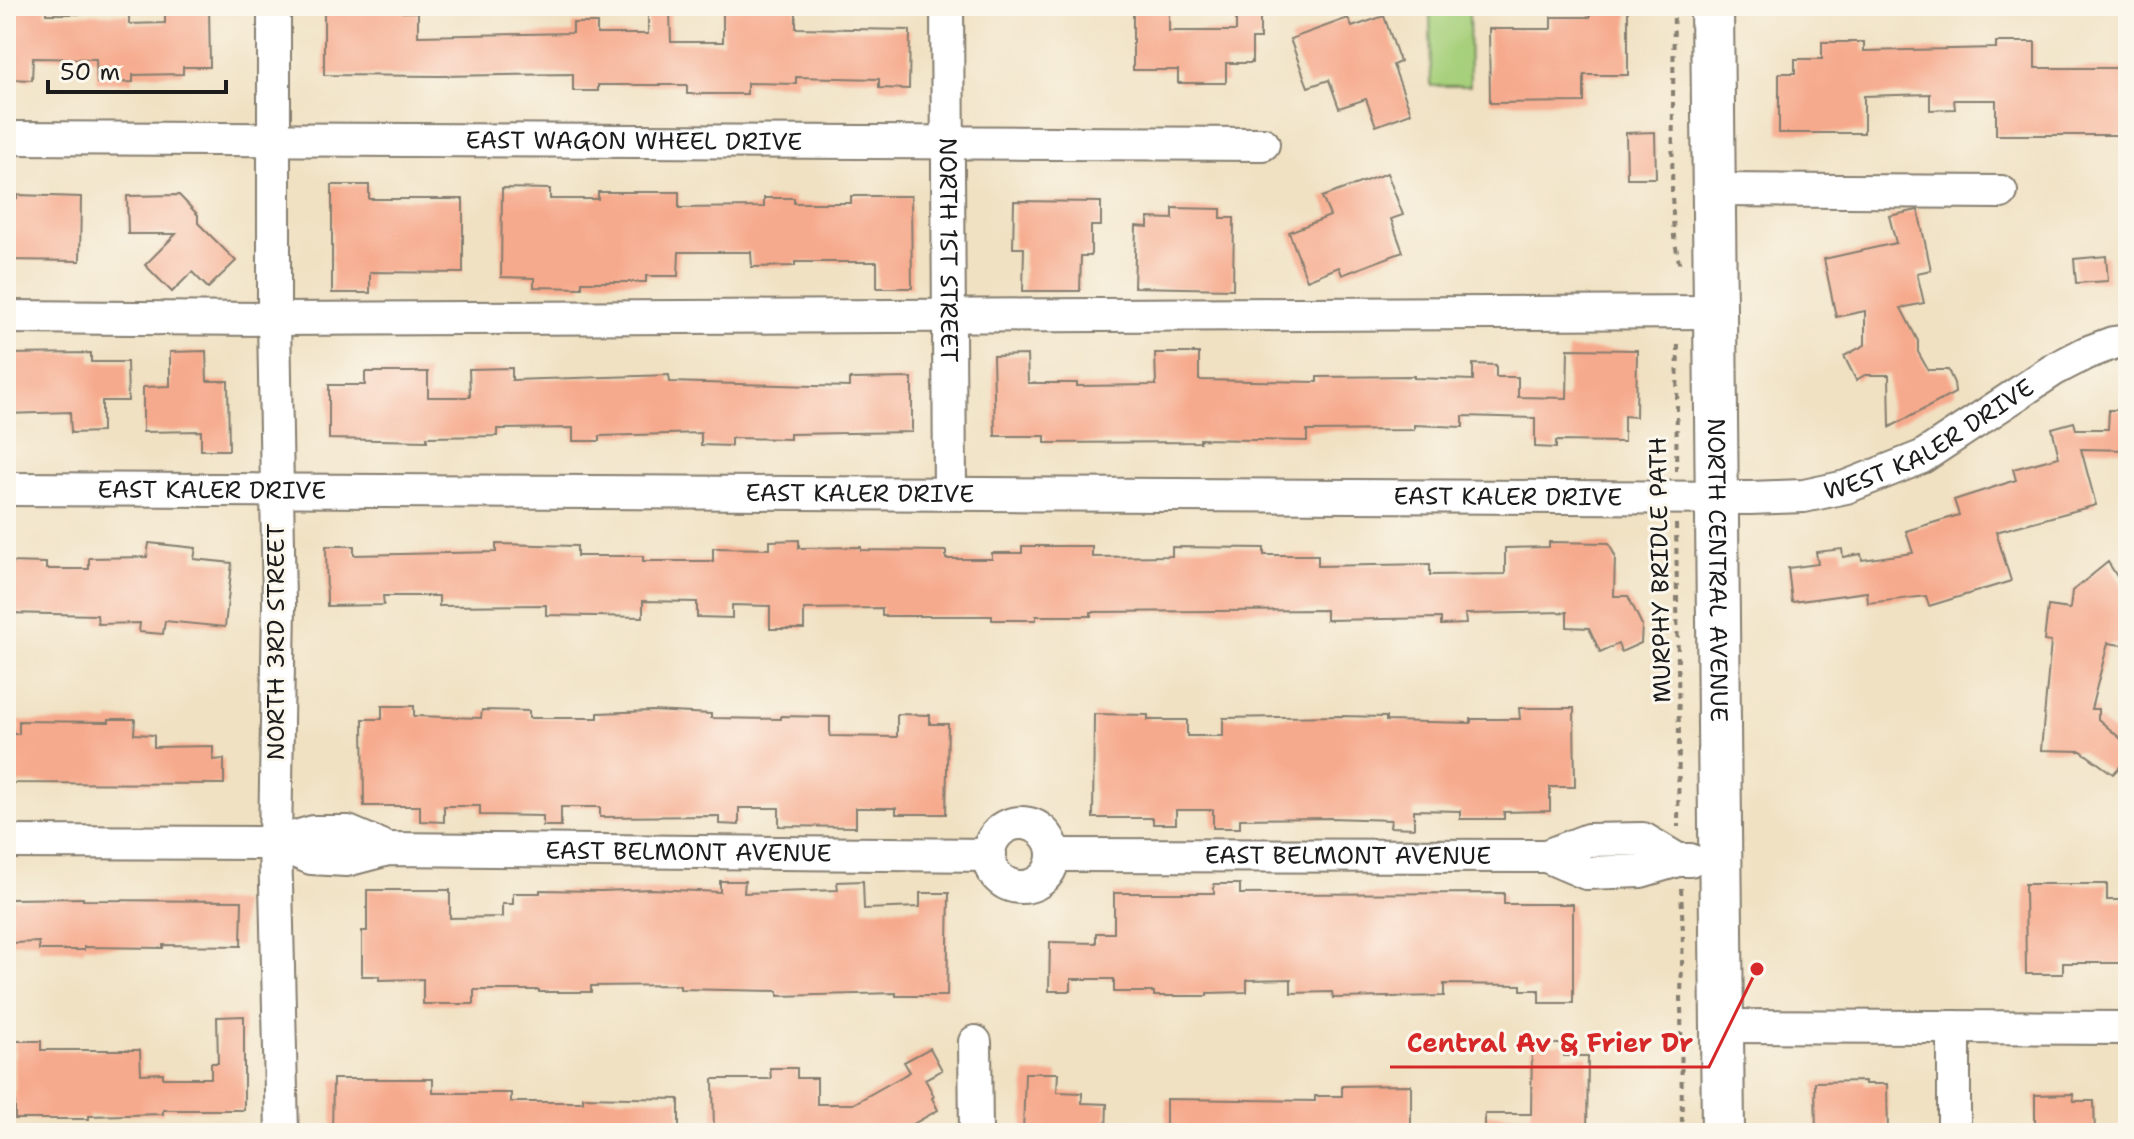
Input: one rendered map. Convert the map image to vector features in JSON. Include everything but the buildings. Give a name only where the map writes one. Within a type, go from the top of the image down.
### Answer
[{"type":"main road","name":"NORTH CENTRAL AVENUE","points":[[1712,6],[1714,190],[1697,312],[1696,497],[1719,860],[1723,1133]]},
{"type":"street","name":"NORTH 3RD STREET","points":[[274,6],[274,319],[279,604],[275,843],[282,1133]]},
{"type":"street","name":"NORTH 1ST STREET","points":[[947,6],[950,493]]},
{"type":"street","name":"EAST WAGON WHEEL DRIVE","points":[[6,138],[1263,144]]},
{"type":"street","points":[[1714,190],[2001,192]]},
{"type":"street","points":[[6,317],[274,319],[1697,312]]},
{"type":"street","name":"WEST KALER DRIVE","points":[[1696,497],[1804,496],[1858,482],[1922,457],[2055,369],[2086,353],[2128,341]]},
{"type":"street","name":"EAST KALER DRIVE","points":[[6,489],[1696,497]]},
{"type":"street","name":"EAST BELMONT AVENUE","points":[[6,842],[275,843],[313,832],[348,832],[388,849],[990,855],[989,864],[1000,880],[1016,887],[1035,885],[1049,873],[1054,855],[1546,856],[1586,873],[1641,871],[1678,860],[1719,860]]},
{"type":"street","points":[[1721,1026],[2128,1028]]},
{"type":"street","points":[[1954,1027],[1954,1133]]},
{"type":"street","points":[[975,1042],[976,1133]]},
{"type":"path","name":"MURPHY BRIDLE PATH","points":[[1674,6],[1674,237],[1680,267],[1697,312],[1696,497],[1679,726],[1678,860],[1683,934],[1682,1133]]},
{"type":"green space","points":[[1430,6],[1469,6],[1470,86],[1431,86]]},
{"type":"place","name":"Central Av & Frier Dr","points":[[1757,969]]}]
